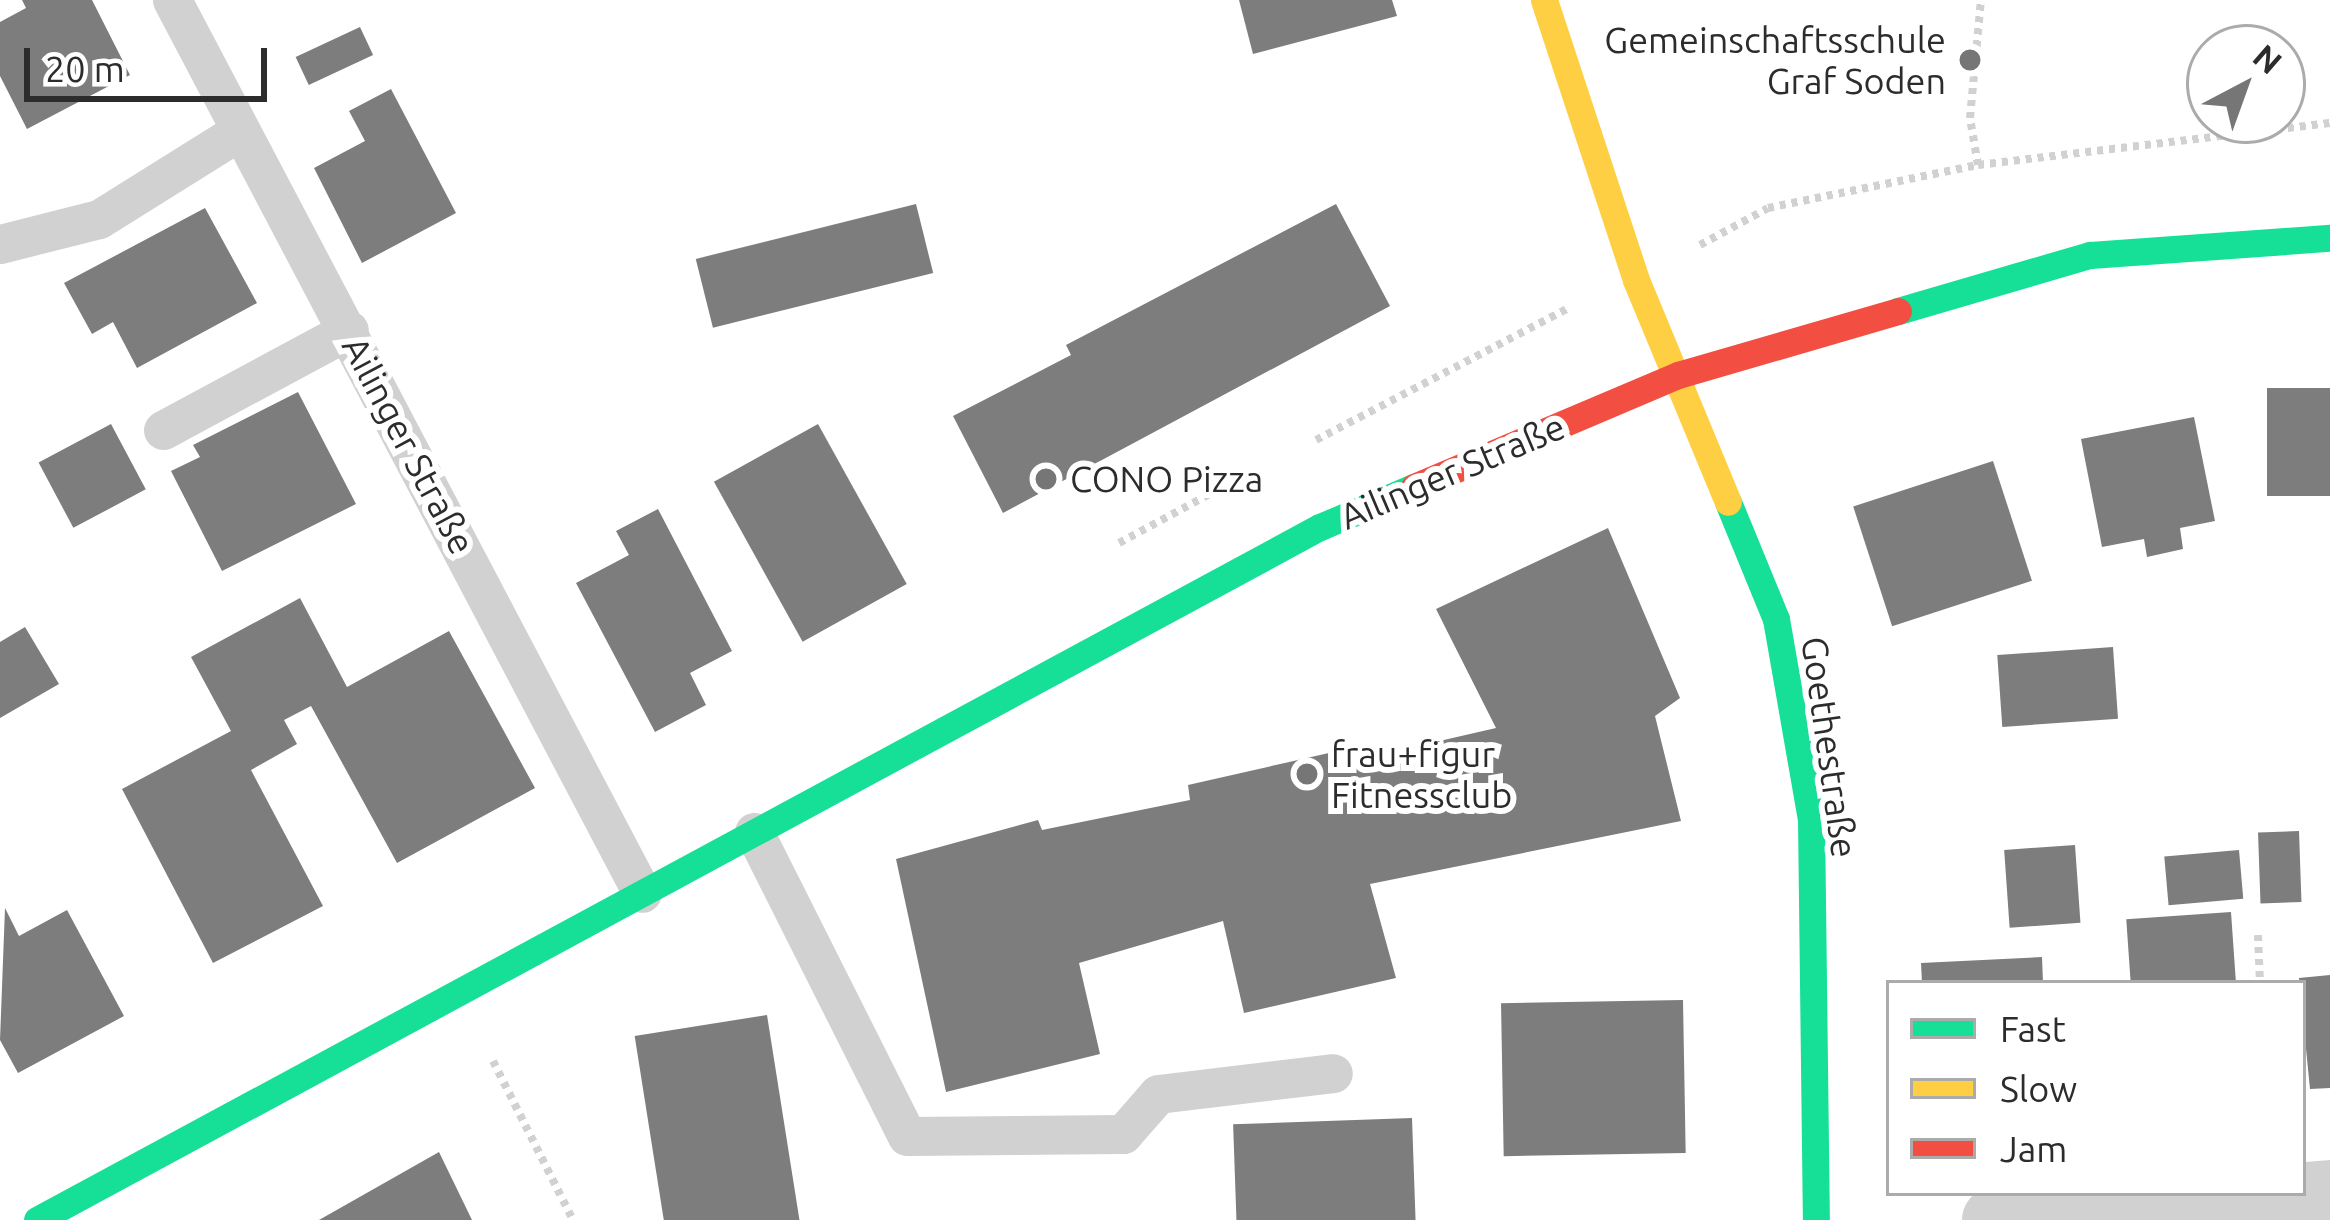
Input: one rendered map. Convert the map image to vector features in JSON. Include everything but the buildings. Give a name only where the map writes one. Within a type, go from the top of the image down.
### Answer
[{"type":"main road","name":"Goethestraße","points":[[1544,0],[1636,280],[1776,619],[1811,819],[1816,1220]]},
{"type":"main road","name":"Ailinger Straße","points":[[37,1220],[1320,527],[1678,375],[2090,255],[2330,238]]},
{"type":"street","points":[[1995,1220],[2293,1196]]},
{"type":"lane","name":"Ailinger Straße","points":[[172,0],[350,330],[642,893]]},
{"type":"lane","points":[[0,244],[99,218],[240,131]]},
{"type":"lane","points":[[163,430],[350,330]]},
{"type":"lane","points":[[754,832],[907,1136],[1123,1134],[1157,1094],[1333,1073]]},
{"type":"path","points":[[1978,165],[1970,118],[1981,0]]},
{"type":"path","points":[[1768,208],[1978,165],[2330,123]]},
{"type":"path","points":[[2258,935],[2260,980]]},
{"type":"path","points":[[485,1045],[573,1220]]},
{"type":"traffic: fast","points":[[1898,311],[2090,255],[2330,238]]},
{"type":"traffic: fast","points":[[37,1220],[1320,527],[1414,487]]},
{"type":"traffic: fast","points":[[1728,502],[1776,619],[1811,819],[1816,1220]]},
{"type":"traffic: slow","points":[[1544,0],[1636,280],[1728,502]]},
{"type":"traffic: jam","points":[[1414,487],[1678,375],[1898,311]]},
{"type":"place","name":"Gemeinschaftsschule Graf Soden","points":[[1970,60]]},
{"type":"place","name":"CONO Pizza","points":[[1046,479]]},
{"type":"place","name":"frau+figur Fitnessclub","points":[[1307,774]]}]
